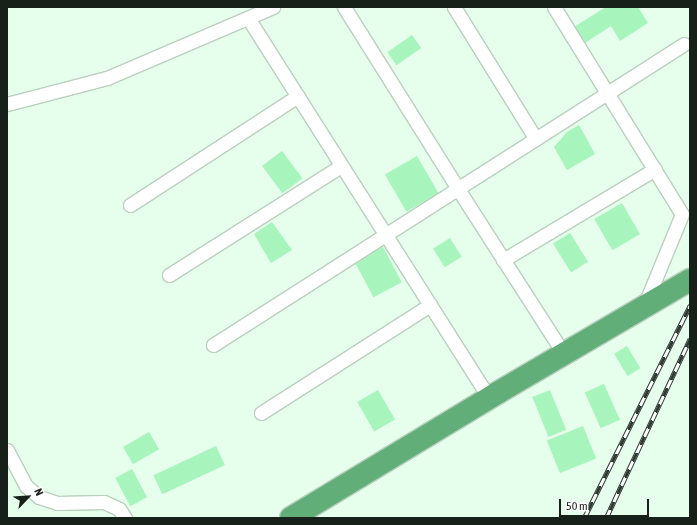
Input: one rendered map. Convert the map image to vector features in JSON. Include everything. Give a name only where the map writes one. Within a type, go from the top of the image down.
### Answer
[{"type":"highway","points":[[291,518],[489,398],[690,280]]},
{"type":"street","points":[[7,104],[107,78],[273,7]]},
{"type":"street","points":[[344,7],[564,354]]},
{"type":"street","points":[[454,7],[536,139]]},
{"type":"street","points":[[554,7],[682,214],[643,308]]},
{"type":"street","points":[[248,18],[489,398]]},
{"type":"street","points":[[213,345],[386,236],[684,44]]},
{"type":"street","points":[[130,205],[298,96]]},
{"type":"street","points":[[169,275],[342,166]]},
{"type":"street","points":[[503,260],[655,170]]},
{"type":"street","points":[[261,413],[430,305]]},
{"type":"street","points":[[7,450],[26,486],[39,498],[57,503],[104,502],[119,509],[125,518]]},
{"type":"building","points":[[606,7],[638,7],[648,23],[620,41],[611,26],[585,43],[574,27]]},
{"type":"building","points":[[412,35],[421,48],[397,65],[387,52]]},
{"type":"building","points":[[579,125],[595,154],[567,170],[554,147],[567,132]]},
{"type":"building","points":[[282,151],[302,178],[282,193],[262,166]]},
{"type":"building","points":[[417,156],[438,193],[406,212],[385,174]]},
{"type":"building","points":[[622,203],[640,234],[612,250],[594,219]]},
{"type":"building","points":[[272,222],[292,250],[271,263],[254,234]]},
{"type":"building","points":[[570,233],[588,262],[571,272],[553,244]]},
{"type":"building","points":[[450,238],[462,257],[445,267],[433,249]]},
{"type":"building","points":[[383,247],[402,282],[374,297],[355,262]]},
{"type":"building","points":[[627,346],[640,368],[628,376],[614,354]]},
{"type":"building","points":[[604,384],[620,420],[601,428],[585,393]]},
{"type":"building","points":[[378,390],[395,419],[374,431],[357,402]]},
{"type":"building","points":[[550,390],[566,430],[548,437],[532,397]]},
{"type":"building","points":[[583,426],[596,458],[560,473],[547,441]]},
{"type":"building","points":[[149,432],[159,449],[133,464],[123,447]]},
{"type":"building","points":[[216,446],[225,465],[162,494],[153,475]]},
{"type":"building","points":[[132,469],[147,497],[130,506],[115,478]]},
{"type":"railway","points":[[584,518],[690,305]]},
{"type":"railway","points":[[606,518],[690,339]]}]
